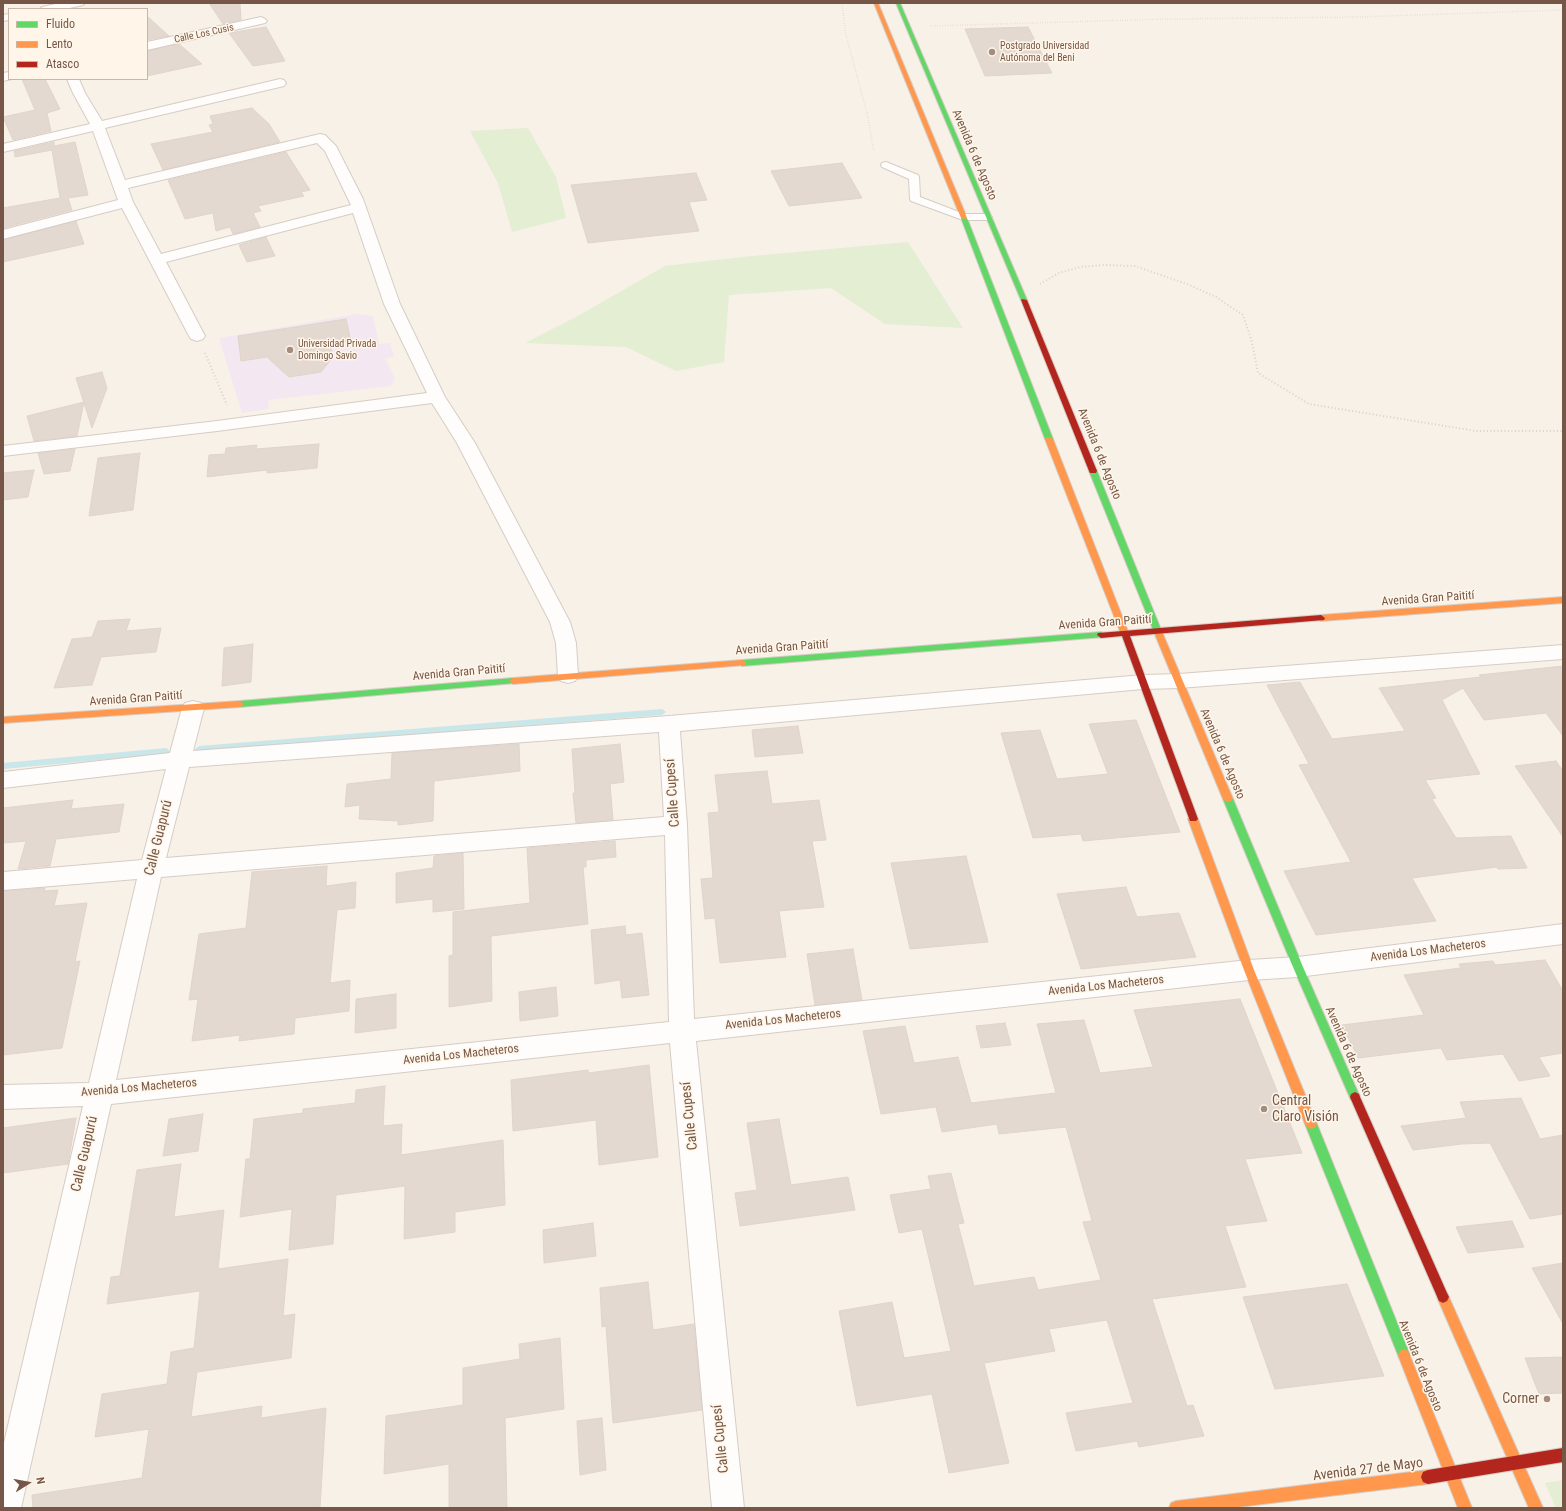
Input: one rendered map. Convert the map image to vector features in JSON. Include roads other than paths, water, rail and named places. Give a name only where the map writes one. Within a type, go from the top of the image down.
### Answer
[{"type":"main road","name":"Avenida 6 de Agosto","points":[[876,3],[921,85],[948,152],[963,217],[1057,448],[1249,970],[1450,1474],[1465,1508]]},
{"type":"main road","name":"Avenida 6 de Agosto","points":[[898,3],[908,27],[921,85],[948,152],[987,217],[1021,294],[1080,448],[1298,967],[1536,1508]]},
{"type":"main road","name":"Avenida Gran Paitití","points":[[3,720],[193,708],[568,676],[1563,600]]},
{"type":"main road","name":"Avenida 27 de Mayo","points":[[1176,1508],[1450,1474],[1563,1455]]},
{"type":"street","points":[[51,8],[79,3]]},
{"type":"street","name":"Calle Los Cusis","points":[[148,46],[261,22]]},
{"type":"street","points":[[73,80],[79,93],[98,126],[126,202],[197,336]]},
{"type":"street","points":[[3,148],[280,83]]},
{"type":"street","points":[[119,186],[320,138],[331,149],[358,207],[392,304],[436,397],[466,442],[560,622],[566,643],[568,676]]},
{"type":"street","points":[[3,235],[126,202]]},
{"type":"street","points":[[156,260],[358,207]]},
{"type":"street","points":[[3,451],[235,424],[436,397]]},
{"type":"street","points":[[3,780],[179,760],[669,724],[1143,682],[1179,681],[1563,652]]},
{"type":"street","name":"Calle Guapurú","points":[[5,1508],[151,870],[193,708]]},
{"type":"street","name":"Calle Cupesí","points":[[669,724],[676,825],[682,1031],[728,1508]]},
{"type":"street","points":[[3,881],[151,870],[676,825]]},
{"type":"street","name":"Avenida Los Macheteros","points":[[3,1097],[99,1094],[1249,970],[1298,967],[1563,934]]},
{"type":"lane","points":[[886,165],[914,177],[915,199],[963,217],[987,217]]},
{"type":"waterway","points":[[199,749],[662,712]]},
{"type":"waterway","points":[[3,766],[166,751]]},
{"type":"place","name":"Postgrado Universidad Autónoma del Beni","points":[[992,52]]},
{"type":"place","name":"Universidad Privada Domingo Savio","points":[[290,350]]},
{"type":"place","name":"Central Claro Visión","points":[[1264,1109]]},
{"type":"place","name":"Corner","points":[[1547,1399]]}]
